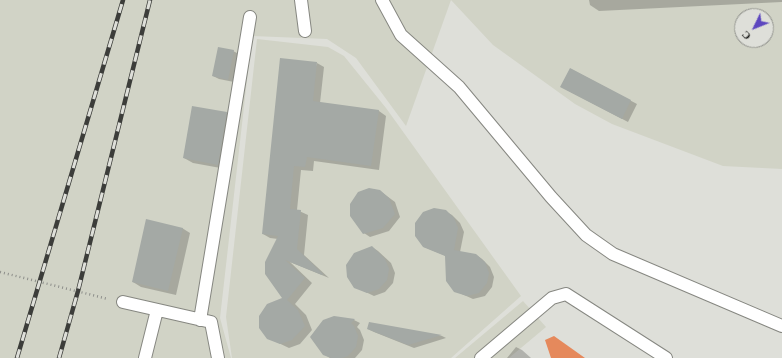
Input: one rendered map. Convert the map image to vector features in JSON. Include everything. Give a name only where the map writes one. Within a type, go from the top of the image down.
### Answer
[{"type":"lane","points":[[301,0],[305,32]]},
{"type":"lane","points":[[382,0],[401,35],[458,87],[586,235],[613,254],[782,326]]},
{"type":"lane","points":[[200,320],[250,17]]},
{"type":"lane","points":[[481,358],[552,298],[566,294],[666,358]]},
{"type":"lane","points":[[123,302],[212,322],[218,358]]},
{"type":"lane","points":[[145,358],[157,310]]},
{"type":"path","points":[[0,272],[123,302]]},
{"type":"shaded area","points":[[0,0],[451,0],[406,126],[356,58],[327,39],[252,36],[220,318],[231,358],[0,358]]},
{"type":"shaded area","points":[[451,0],[782,0],[782,169],[723,166],[612,124],[575,104],[493,45]]},
{"type":"shaded area","points":[[257,39],[328,47],[344,56],[386,108],[521,296],[451,358],[232,358],[226,317]]},
{"type":"shaded area","points":[[523,301],[546,327],[509,358],[455,358]]},
{"type":"shaded area","points":[[554,336],[585,358],[551,358],[545,340]]},
{"type":"building","points":[[218,47],[234,50],[228,80],[212,76]]},
{"type":"building","points":[[280,58],[317,62],[313,101],[379,110],[371,166],[307,157],[305,167],[294,166],[290,209],[301,210],[297,249],[323,274],[322,275],[285,260],[305,278],[287,300],[298,310],[305,326],[292,340],[280,344],[267,339],[259,328],[259,316],[267,304],[282,298],[265,274],[265,262],[278,236],[262,234]]},
{"type":"building","points":[[570,68],[631,100],[622,119],[560,87]]},
{"type":"building","points":[[192,106],[227,112],[218,165],[183,158]]},
{"type":"building","points":[[369,188],[380,190],[389,198],[395,214],[383,228],[363,234],[350,216],[350,204],[358,192]]},
{"type":"building","points":[[434,208],[446,210],[454,218],[458,228],[454,250],[476,254],[485,262],[489,273],[487,283],[479,293],[467,296],[454,292],[446,281],[445,256],[423,247],[415,236],[415,223],[423,212]]},
{"type":"building","points":[[146,219],[183,228],[168,291],[132,282]]},
{"type":"building","points":[[372,246],[385,259],[389,269],[387,280],[379,289],[367,293],[354,288],[347,277],[346,265],[354,253]]},
{"type":"building","points":[[334,316],[355,319],[351,323],[354,326],[358,336],[356,347],[348,356],[342,358],[331,358],[323,355],[310,337],[323,320]]},
{"type":"building","points":[[369,322],[442,335],[408,345],[367,329]]},
{"type":"railway","points":[[17,358],[123,0]]},
{"type":"railway","points":[[59,358],[78,291],[150,0]]}]
